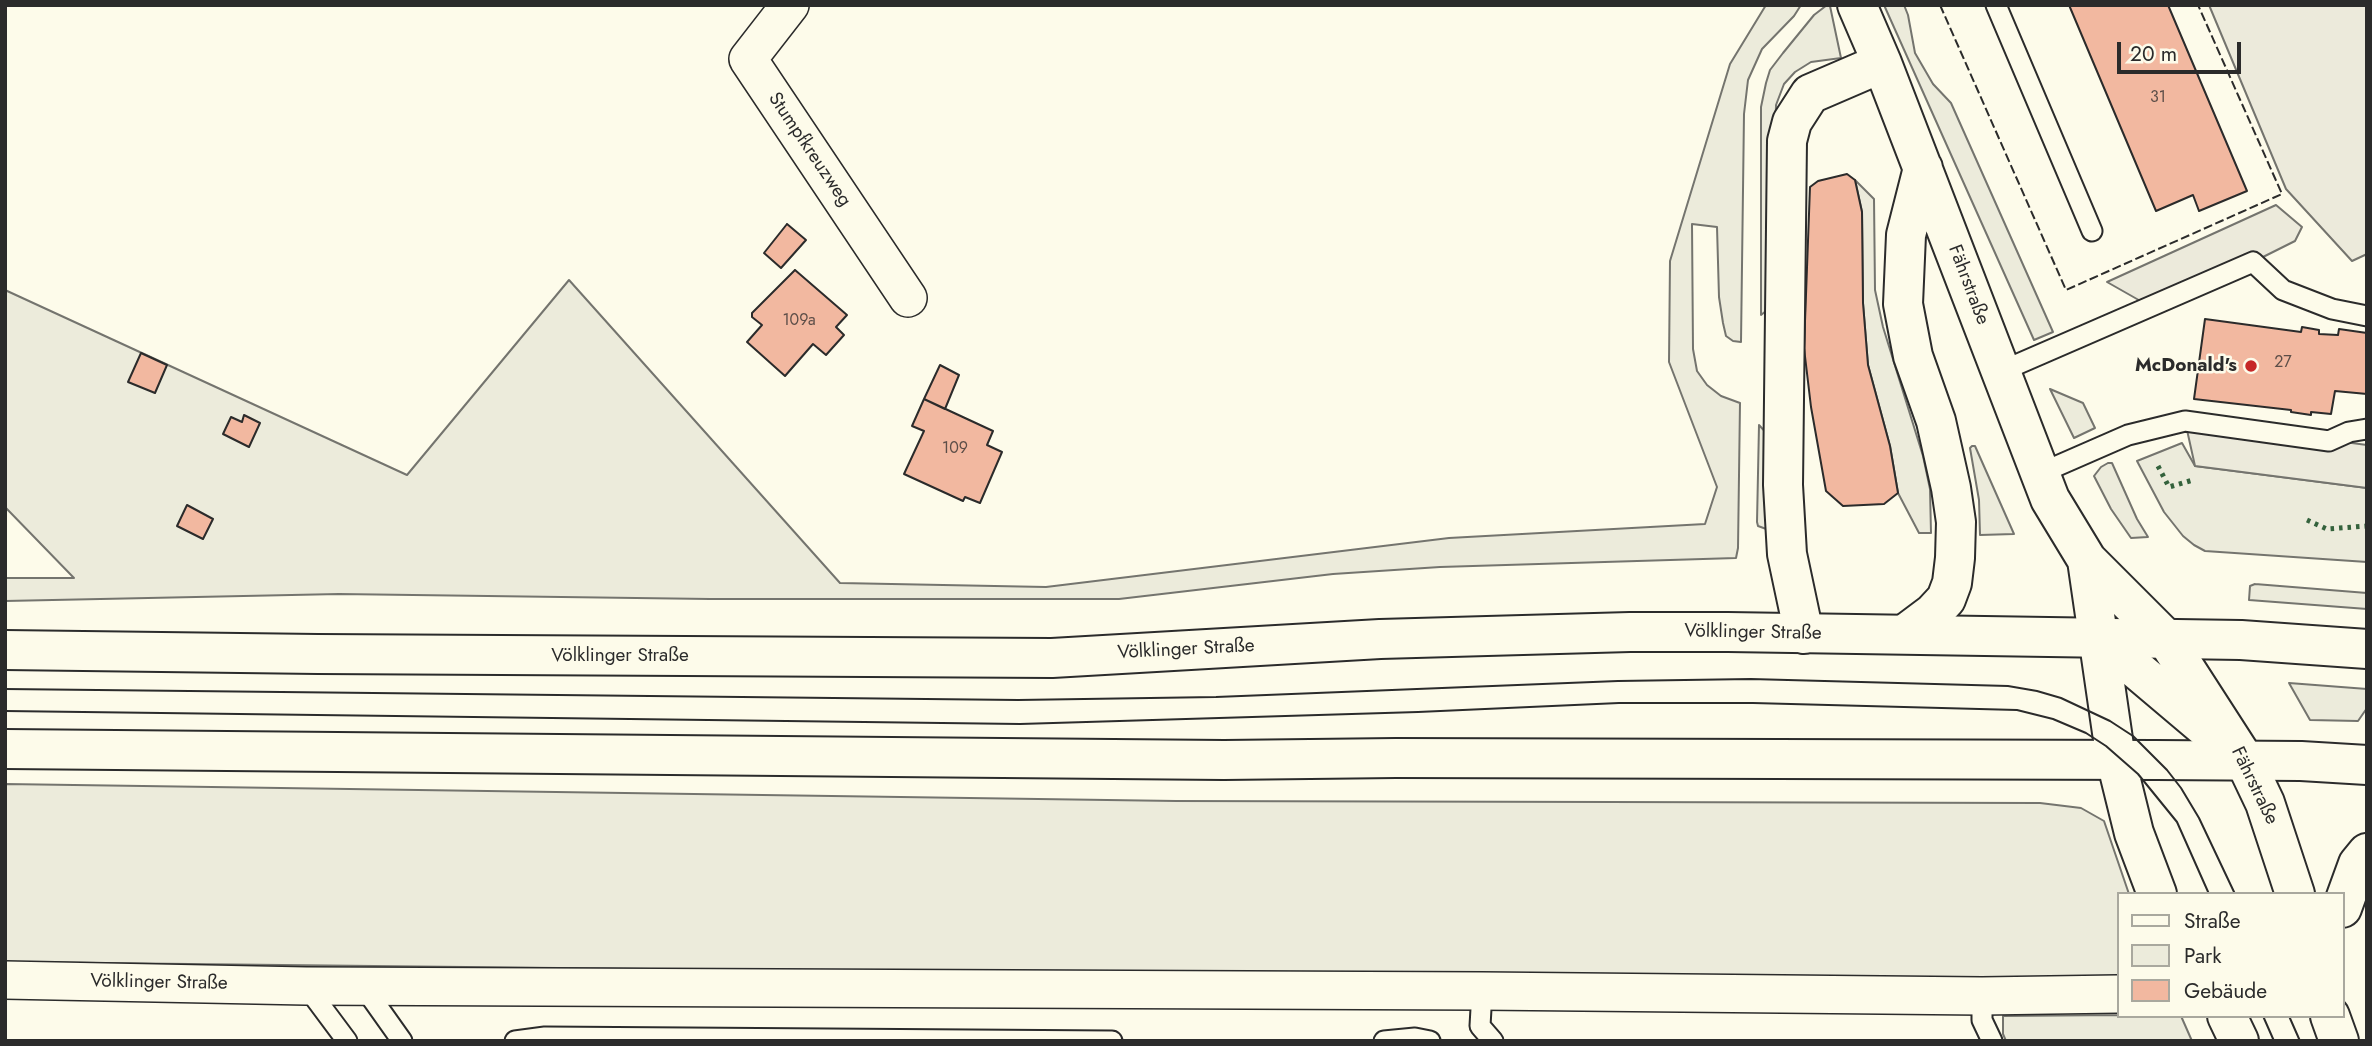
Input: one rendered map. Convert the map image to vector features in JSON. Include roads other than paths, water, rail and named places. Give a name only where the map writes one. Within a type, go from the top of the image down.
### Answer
[{"type":"main road","name":"Fährstraße","points":[[1857,5],[2056,508],[2087,560],[2167,640],[2245,761],[2265,803],[2294,892]]},
{"type":"main road","points":[[1804,634],[1787,554],[1783,485],[1787,141],[1792,122],[1810,94],[1882,63]]},
{"type":"main road","points":[[1905,634],[1933,613],[1946,599],[1952,583],[1956,522],[1936,421],[1913,356],[1903,304],[1906,235],[1923,168]]},
{"type":"main road","name":"Fährstraße","points":[[2087,560],[2116,760],[2134,833],[2156,892]]},
{"type":"main road","name":"Völklinger Straße","points":[[5,650],[1052,658],[1380,639],[1630,632],[2241,640],[2367,649]]},
{"type":"main road","points":[[2098,637],[2245,761]]},
{"type":"main road","points":[[5,749],[1224,760],[2116,760],[2367,765]]},
{"type":"main road","points":[[2344,902],[2358,864],[2367,853]]},
{"type":"main road","points":[[2228,1018],[2239,1041]]},
{"type":"main road","points":[[2331,1018],[2339,1041]]},
{"type":"street","name":"Stumpfkreuzweg","points":[[790,5],[748,59],[908,298]]},
{"type":"street","name":"Völklinger Straße","points":[[5,980],[306,986],[1982,996],[2116,994]]},
{"type":"lane","points":[[1996,5],[2092,230]]},
{"type":"lane","points":[[2002,371],[2253,262],[2283,290],[2332,310],[2367,316]]},
{"type":"lane","points":[[2041,473],[2128,435],[2185,421],[2329,441],[2349,432],[2367,429]]},
{"type":"lane","points":[[306,986],[347,1041]]},
{"type":"lane","points":[[363,986],[402,1041]]},
{"type":"lane","points":[[1482,991],[1480,1026],[1493,1041]]},
{"type":"lane","points":[[1982,996],[1982,1020],[1992,1041]]},
{"type":"lane","points":[[515,1041],[545,1037],[1112,1041]]},
{"type":"lane","points":[[1384,1041],[1415,1038],[1430,1041]]},
{"type":"tram line","points":[[5,689],[1018,700],[1216,697],[1618,681],[1751,679],[2008,686],[2061,698],[2110,721],[2133,736],[2181,788],[2199,818],[2234,892]]},
{"type":"tram line","points":[[5,711],[1020,724],[1619,703],[1753,703],[2017,710],[2053,719],[2086,733],[2106,746],[2138,774],[2177,822],[2208,892]]},
{"type":"tram line","points":[[2264,1018],[2274,1041]]},
{"type":"tram line","points":[[2290,1018],[2300,1041]]},
{"type":"place","name":"McDonald's","points":[[2251,366]]}]
